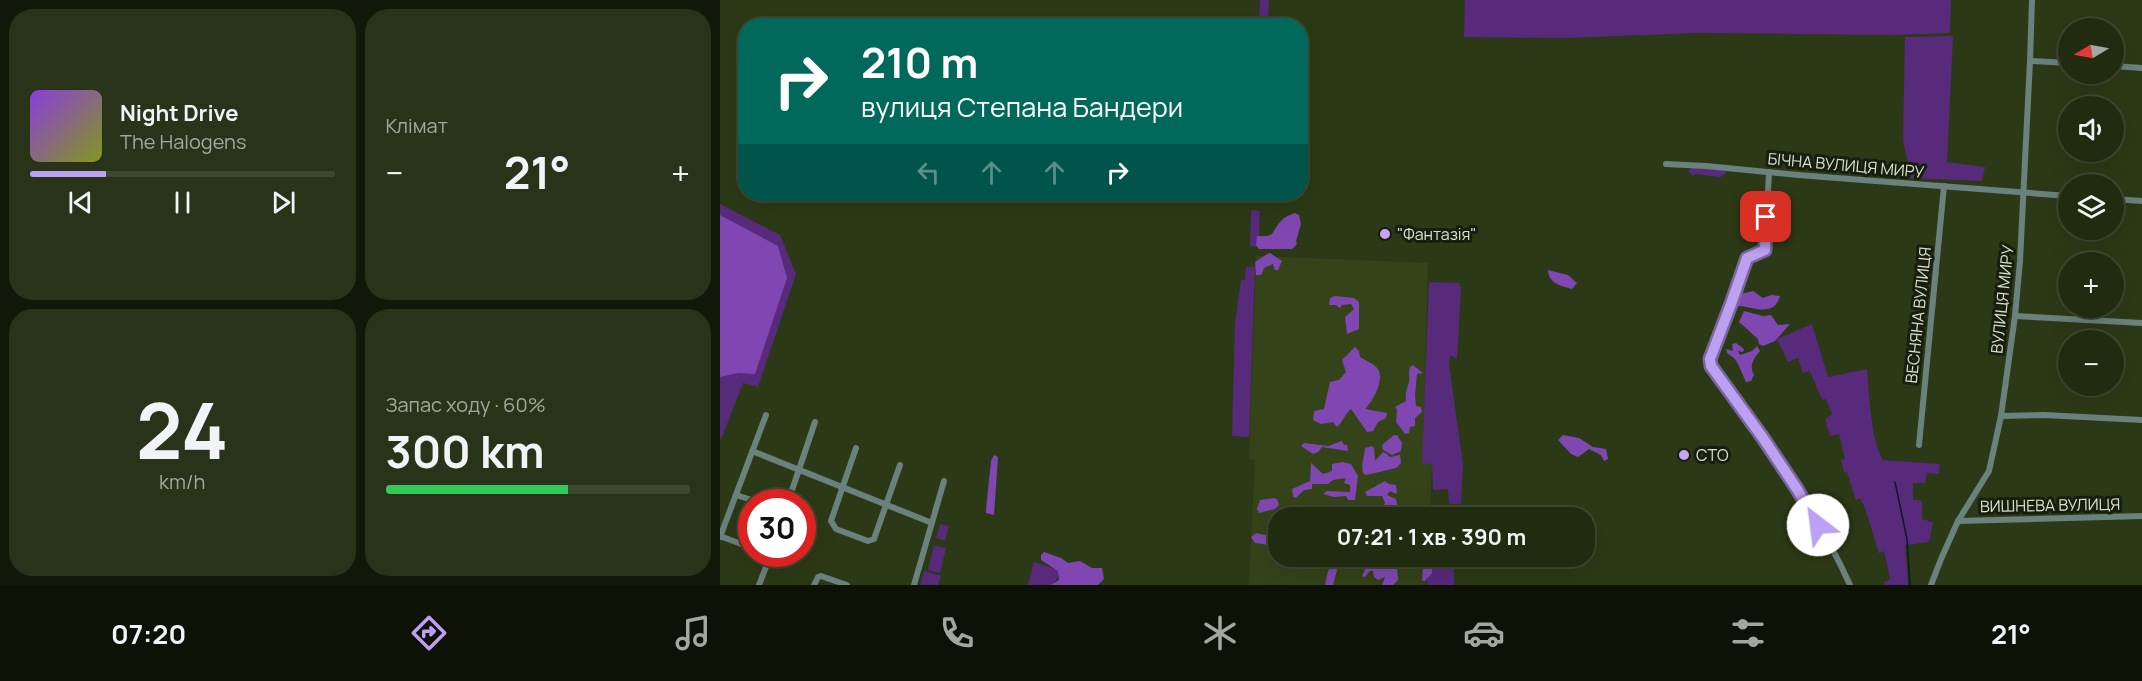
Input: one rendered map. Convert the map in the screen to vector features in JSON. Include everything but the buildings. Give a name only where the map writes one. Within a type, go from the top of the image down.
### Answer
[{"type":"street","name":"ВУЛИЦЯ МИРУ","points":[[1931,585],[1958,521],[1989,471],[2001,416],[2015,316],[2030,61],[2031,0]]},
{"type":"street","points":[[2030,61],[2058,62]]},
{"type":"street","points":[[2124,67],[2142,68]]},
{"type":"street","name":"БІЧНА ВУЛИЦЯ МИРУ","points":[[1666,164],[2058,195]]},
{"type":"street","points":[[1768,172],[1765,250],[1747,258],[1710,359],[1711,366],[1797,489],[1839,561],[1850,585]]},
{"type":"street","name":"ВЕСНЯНА ВУЛИЦЯ","points":[[1919,446],[1944,186]]},
{"type":"street","points":[[2124,200],[2142,201]]},
{"type":"street","points":[[2015,316],[2142,322]]},
{"type":"street","points":[[738,543],[720,537],[766,415]]},
{"type":"street","points":[[2001,416],[2044,415],[2142,420]]},
{"type":"street","points":[[793,489],[815,422]]},
{"type":"street","points":[[856,448],[831,518],[836,529],[868,542],[873,541],[900,465]]},
{"type":"street","points":[[752,451],[932,523]]},
{"type":"street","points":[[914,585],[944,482]]},
{"type":"street","name":"ВИШНЕВА ВУЛИЦЯ","points":[[1958,521],[2142,516]]},
{"type":"street","points":[[759,585],[766,567]]},
{"type":"street","points":[[814,585],[821,576],[847,585]]},
{"type":"shaded area","points":[[1260,0],[1269,0],[1268,18],[1259,18]]},
{"type":"shaded area","points":[[1465,0],[1951,0],[1950,33],[1891,35],[1697,33],[1563,38],[1464,37]]},
{"type":"shaded area","points":[[1953,36],[1947,162],[1985,167],[1982,181],[1911,178],[1903,140],[1905,37]]},
{"type":"shaded area","points":[[1692,168],[1724,170],[1727,173],[1720,177],[1695,174],[1693,176],[1688,171]]},
{"type":"shaded area","points":[[720,204],[780,235],[796,274],[758,387],[743,383],[720,442]]},
{"type":"shaded area","points":[[1251,210],[1260,211],[1258,247],[1250,246]]},
{"type":"shaded area","points":[[1295,213],[1299,215],[1301,224],[1297,244],[1292,249],[1259,249],[1256,245],[1257,236],[1270,235],[1282,220]]},
{"type":"shaded area","points":[[720,215],[778,246],[787,278],[755,374],[738,373],[720,377]]},
{"type":"shaded area","points":[[1270,253],[1282,261],[1278,270],[1275,270],[1273,264],[1264,268],[1261,275],[1256,275],[1255,262]]},
{"type":"shaded area","points":[[1256,256],[1428,263],[1423,462],[1432,463],[1430,507],[1268,507],[1268,567],[1427,567],[1426,585],[1249,585],[1255,460],[1249,459]]},
{"type":"shaded area","points":[[1255,266],[1249,437],[1232,436],[1235,323],[1241,280],[1245,280],[1246,267]]},
{"type":"shaded area","points":[[1548,270],[1568,275],[1577,283],[1572,289],[1560,285],[1550,278]]},
{"type":"shaded area","points":[[1429,282],[1459,283],[1461,288],[1457,359],[1450,355],[1449,364],[1463,465],[1461,504],[1449,504],[1448,489],[1433,490],[1432,464],[1422,463]]},
{"type":"shaded area","points":[[1753,291],[1763,298],[1771,295],[1780,296],[1772,308],[1766,309],[1732,306],[1727,302],[1737,295]]},
{"type":"shaded area","points":[[1335,296],[1354,298],[1359,302],[1359,329],[1347,334],[1345,317],[1354,309],[1351,304],[1342,305],[1340,308],[1336,305],[1329,305],[1330,298]]},
{"type":"shaded area","points":[[1744,311],[1763,316],[1771,315],[1778,325],[1790,324],[1775,341],[1763,346],[1739,322]]},
{"type":"shaded area","points":[[1812,324],[1828,377],[1867,369],[1873,429],[1883,460],[1940,464],[1939,474],[1927,473],[1925,483],[1913,483],[1913,500],[1922,502],[1922,519],[1933,522],[1929,542],[1905,545],[1908,585],[1885,585],[1884,582],[1890,579],[1884,551],[1879,553],[1865,508],[1860,498],[1856,500],[1847,472],[1844,472],[1841,460],[1845,459],[1839,434],[1830,436],[1825,419],[1832,414],[1826,399],[1822,400],[1810,371],[1803,373],[1798,358],[1788,362],[1777,339]]},
{"type":"shaded area","points":[[1736,343],[1744,349],[1743,352],[1738,351],[1740,355],[1752,351],[1757,346],[1760,351],[1752,363],[1754,375],[1751,381],[1746,382],[1738,364],[1727,353],[1726,349],[1733,351],[1732,344]]},
{"type":"shaded area","points":[[1355,347],[1360,357],[1374,365],[1379,372],[1377,389],[1372,401],[1365,409],[1387,413],[1386,418],[1378,422],[1373,431],[1367,432],[1351,409],[1337,427],[1333,422],[1321,424],[1313,420],[1314,411],[1324,409],[1330,382],[1339,380],[1346,372],[1342,360]]},
{"type":"shaded area","points":[[1413,365],[1423,373],[1417,374],[1415,395],[1416,406],[1421,407],[1422,412],[1415,418],[1415,426],[1410,427],[1409,433],[1405,434],[1396,422],[1395,407],[1406,401],[1409,369]]},
{"type":"shaded area","points":[[1397,435],[1402,443],[1401,451],[1392,455],[1383,450],[1382,445]]},
{"type":"shaded area","points":[[1563,435],[1579,438],[1593,447],[1606,449],[1608,459],[1604,461],[1601,455],[1589,449],[1578,457],[1571,454],[1558,440]]},
{"type":"shaded area","points":[[1342,441],[1344,445],[1347,445],[1348,451],[1322,447],[1313,454],[1301,446],[1304,443],[1328,446]]},
{"type":"shaded area","points":[[1372,446],[1375,461],[1383,452],[1390,457],[1400,455],[1401,463],[1396,468],[1366,475],[1362,467],[1365,448]]},
{"type":"shaded area","points":[[994,455],[998,457],[994,515],[986,513],[986,509],[991,461]]},
{"type":"shaded area","points":[[1343,462],[1351,464],[1358,476],[1355,500],[1348,500],[1346,496],[1334,497],[1323,494],[1327,491],[1350,492],[1350,485],[1344,483],[1346,478],[1333,480],[1328,484],[1312,484],[1312,489],[1304,490],[1296,498],[1293,497],[1292,489],[1310,481],[1311,463],[1323,474],[1332,471],[1332,464]]},
{"type":"shaded area","points":[[1385,481],[1396,485],[1396,494],[1390,491],[1387,495],[1396,499],[1398,507],[1383,507],[1385,503],[1382,496],[1367,496],[1365,492]]},
{"type":"shaded area","points":[[1274,498],[1277,499],[1279,505],[1268,507],[1268,511],[1259,513],[1257,509],[1260,500]]},
{"type":"shaded area","points":[[940,524],[949,526],[945,541],[936,538]]},
{"type":"shaded area","points":[[1256,533],[1268,534],[1268,545],[1255,543],[1251,537]]},
{"type":"shaded area","points":[[934,545],[946,548],[940,573],[928,570]]},
{"type":"shaded area","points":[[1044,552],[1068,563],[1080,561],[1092,568],[1102,568],[1104,579],[1098,585],[1051,585],[1059,580],[1058,571],[1041,560]]},
{"type":"shaded area","points":[[1034,562],[1061,571],[1053,585],[1028,585]]},
{"type":"shaded area","points":[[1331,567],[1336,567],[1337,570],[1333,585],[1325,585],[1328,571]]},
{"type":"shaded area","points":[[1366,567],[1397,567],[1398,580],[1393,585],[1382,585],[1385,577],[1378,580],[1374,577],[1373,571],[1365,577],[1362,576]]},
{"type":"shaded area","points":[[1423,567],[1432,567],[1432,573],[1425,581],[1422,581]]},
{"type":"shaded area","points":[[1428,567],[1454,567],[1454,585],[1427,585]]},
{"type":"shaded area","points":[[924,571],[941,576],[938,585],[920,585]]},
{"type":"waterway","points":[[1895,482],[1907,539],[1910,585]]},
{"type":"place","name":"\"Фантазія\"","points":[[1385,234]]},
{"type":"place","name":"СТО","points":[[1684,455]]},
{"type":"route","points":[[1766,217],[1765,250],[1747,258],[1713,348],[1711,366],[1718,379],[1732,393],[1763,438],[1818,525]]}]
